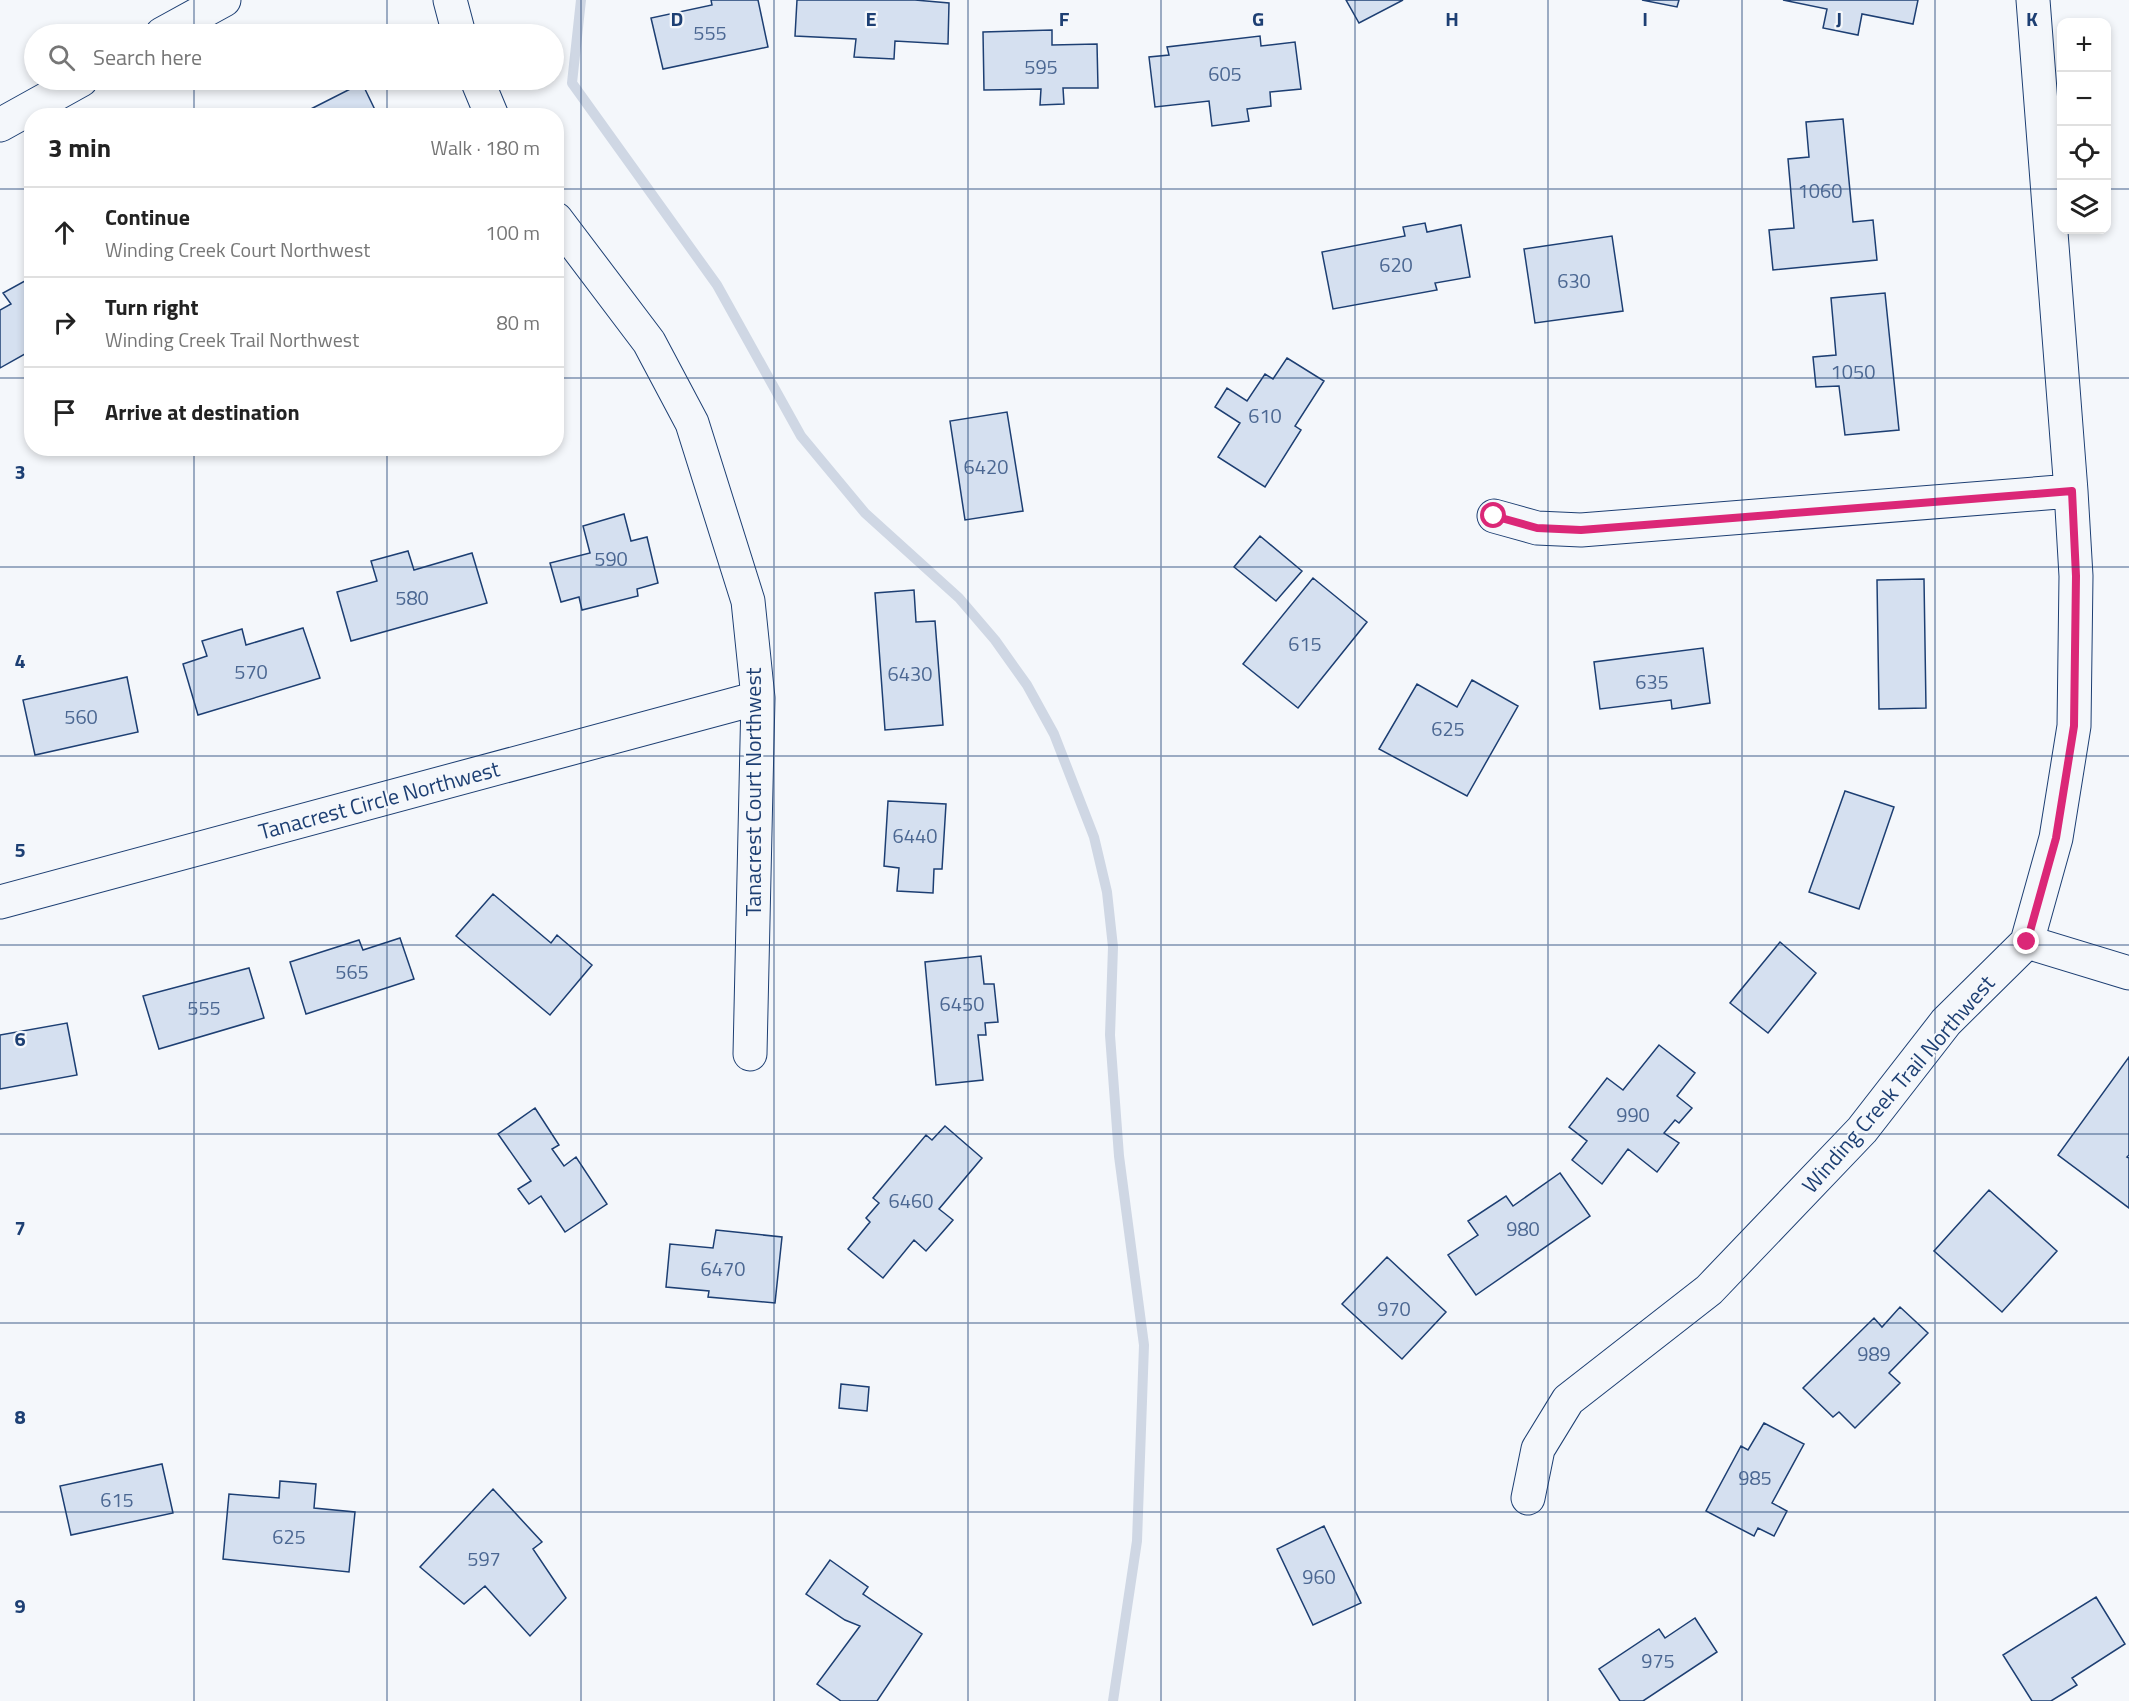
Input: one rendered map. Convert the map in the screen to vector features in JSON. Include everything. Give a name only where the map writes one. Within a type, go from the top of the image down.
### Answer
[{"type":"street","points":[[180,24],[224,0]]},
{"type":"street","points":[[450,0],[456,24]]},
{"type":"street","name":"Winding Creek Trail Northwest","points":[[1528,1498],[1538,1449],[1568,1400],[1709,1290],[1862,1130],[1946,1022],[2027,942],[2056,838],[2074,726],[2076,576],[2072,491],[2033,0]]},
{"type":"street","points":[[29,108],[63,90]]},
{"type":"street","points":[[481,90],[489,108]]},
{"type":"street","points":[[0,124],[24,111]]},
{"type":"street","name":"Tanacrest Court Northwest","points":[[564,230],[649,342],[692,423],[748,601],[758,698],[750,1054]]},
{"type":"street","points":[[1494,516],[1537,528],[1581,530],[2072,491]]},
{"type":"street","name":"Tanacrest Circle Northwest","points":[[0,902],[758,698]]},
{"type":"street","points":[[2027,942],[2129,973]]},
{"type":"building","points":[[711,0],[758,0],[768,47],[663,69],[651,18],[712,5]]},
{"type":"building","points":[[797,0],[915,0],[949,3],[948,44],[895,41],[894,59],[854,57],[856,39],[795,36]]},
{"type":"building","points":[[1346,0],[1403,0],[1359,23]]},
{"type":"building","points":[[1642,0],[1679,0],[1677,7]]},
{"type":"building","points":[[1783,0],[1918,0],[1913,24],[1862,14],[1858,35],[1823,28],[1827,9]]},
{"type":"building","points":[[1052,30],[1052,45],[1097,44],[1098,88],[1063,88],[1064,104],[1040,105],[1041,89],[984,90],[983,32]]},
{"type":"building","points":[[1260,36],[1261,46],[1295,42],[1301,89],[1270,92],[1271,106],[1247,109],[1249,121],[1212,126],[1209,101],[1155,107],[1149,57],[1169,55],[1167,47]]},
{"type":"building","points":[[348,90],[365,90],[374,108],[313,108]]},
{"type":"building","points":[[1843,119],[1853,222],[1873,220],[1877,260],[1773,270],[1769,230],[1794,228],[1788,159],[1809,157],[1806,122]]},
{"type":"building","points":[[1425,223],[1427,232],[1461,225],[1470,277],[1435,283],[1437,290],[1333,309],[1322,252],[1405,236],[1403,227]]},
{"type":"building","points":[[1612,236],[1623,311],[1535,323],[1524,249]]},
{"type":"building","points":[[24,281],[24,354],[0,368],[0,310],[11,304],[3,293]]},
{"type":"building","points":[[1885,293],[1899,430],[1845,435],[1839,386],[1816,387],[1813,357],[1836,355],[1831,298]]},
{"type":"building","points":[[1287,358],[1324,381],[1295,426],[1301,430],[1265,487],[1218,457],[1240,423],[1215,407],[1227,388],[1247,401],[1265,374],[1273,379]]},
{"type":"building","points":[[1007,412],[1023,511],[965,520],[950,421]]},
{"type":"building","points":[[624,514],[631,541],[647,537],[658,583],[637,589],[638,596],[582,610],[579,597],[561,602],[550,563],[590,553],[583,526]]},
{"type":"building","points":[[1260,536],[1302,571],[1276,601],[1234,567]]},
{"type":"building","points":[[408,551],[414,570],[472,553],[487,603],[351,641],[337,592],[377,581],[371,561]]},
{"type":"building","points":[[1313,578],[1367,622],[1298,708],[1243,664]]},
{"type":"building","points":[[1924,579],[1926,708],[1879,709],[1877,580]]},
{"type":"building","points":[[914,590],[916,622],[935,621],[943,725],[885,730],[875,593]]},
{"type":"building","points":[[303,628],[320,678],[198,715],[183,664],[207,656],[202,641],[242,629],[246,645]]},
{"type":"building","points":[[1703,648],[1710,703],[1672,709],[1671,700],[1600,709],[1594,662]]},
{"type":"building","points":[[127,677],[138,732],[35,755],[23,700]]},
{"type":"building","points":[[1472,680],[1518,706],[1467,796],[1379,749],[1417,684],[1457,707]]},
{"type":"building","points":[[1845,791],[1894,807],[1859,909],[1809,892]]},
{"type":"building","points":[[888,801],[946,804],[942,869],[934,869],[933,893],[897,891],[899,868],[884,866]]},
{"type":"building","points":[[493,894],[551,943],[557,935],[592,965],[550,1015],[456,936]]},
{"type":"building","points":[[400,938],[414,979],[306,1014],[290,962],[359,940],[363,950]]},
{"type":"building","points":[[1780,942],[1816,973],[1768,1033],[1730,1003]]},
{"type":"building","points":[[981,956],[984,984],[994,984],[998,1022],[985,1023],[986,1035],[978,1035],[983,1080],[936,1085],[925,962]]},
{"type":"building","points":[[249,968],[264,1018],[159,1049],[143,996]]},
{"type":"building","points":[[67,1023],[77,1075],[0,1089],[0,1035]]},
{"type":"building","points":[[1659,1045],[1695,1073],[1677,1096],[1692,1108],[1679,1123],[1675,1120],[1664,1133],[1679,1143],[1657,1172],[1628,1149],[1602,1184],[1572,1160],[1587,1141],[1569,1127],[1607,1078],[1623,1090]]},
{"type":"building","points":[[2129,1057],[2129,1155],[2127,1157],[2129,1158],[2129,1208],[2058,1155]]},
{"type":"building","points":[[535,1108],[559,1145],[552,1149],[564,1166],[576,1157],[607,1204],[565,1232],[541,1196],[529,1204],[518,1189],[531,1181],[498,1134]]},
{"type":"building","points":[[945,1126],[982,1158],[939,1209],[953,1220],[926,1251],[914,1240],[883,1278],[848,1249],[870,1222],[866,1218],[879,1203],[873,1198],[926,1135],[932,1140]]},
{"type":"building","points":[[1560,1173],[1590,1216],[1476,1295],[1448,1255],[1478,1235],[1468,1221],[1506,1196],[1513,1206]]},
{"type":"building","points":[[1989,1190],[2057,1251],[2002,1312],[1934,1251]]},
{"type":"building","points":[[716,1230],[782,1237],[775,1303],[708,1297],[709,1291],[666,1287],[670,1244],[713,1248]]},
{"type":"building","points":[[1387,1257],[1446,1312],[1402,1359],[1342,1304]]},
{"type":"building","points":[[1900,1307],[1928,1333],[1889,1373],[1900,1383],[1855,1428],[1839,1412],[1833,1417],[1803,1388],[1874,1318],[1882,1327]]},
{"type":"building","points":[[841,1384],[869,1387],[867,1411],[839,1408]]},
{"type":"building","points":[[1764,1423],[1804,1444],[1772,1503],[1787,1511],[1774,1536],[1758,1528],[1754,1536],[1706,1511],[1741,1446],[1748,1450]]},
{"type":"building","points":[[162,1464],[173,1513],[71,1535],[60,1486]]},
{"type":"building","points":[[280,1481],[316,1484],[314,1508],[355,1512],[349,1572],[223,1559],[229,1494],[279,1498]]},
{"type":"building","points":[[493,1489],[542,1542],[533,1549],[566,1598],[530,1636],[485,1586],[464,1604],[420,1567]]},
{"type":"building","points":[[1324,1526],[1361,1603],[1313,1625],[1277,1549]]},
{"type":"building","points":[[830,1560],[868,1587],[863,1594],[922,1634],[877,1701],[841,1701],[817,1684],[860,1626],[845,1620],[806,1594]]},
{"type":"building","points":[[2096,1597],[2125,1644],[2072,1678],[2077,1685],[2051,1701],[2032,1701],[2003,1655]]},
{"type":"building","points":[[1695,1618],[1717,1652],[1643,1701],[1620,1701],[1599,1669],[1659,1629],[1665,1638]]},
{"type":"waterway","points":[[581,0],[572,83],[717,285],[801,436],[865,513],[959,598],[995,640],[1027,685],[1054,734],[1094,837],[1107,892],[1113,947],[1110,1035],[1119,1156],[1144,1345],[1137,1541],[1113,1701]]},
{"type":"route","points":[[1494,516],[1537,528],[1581,530],[2072,491],[2076,576],[2074,726],[2056,838],[2027,942]]}]
